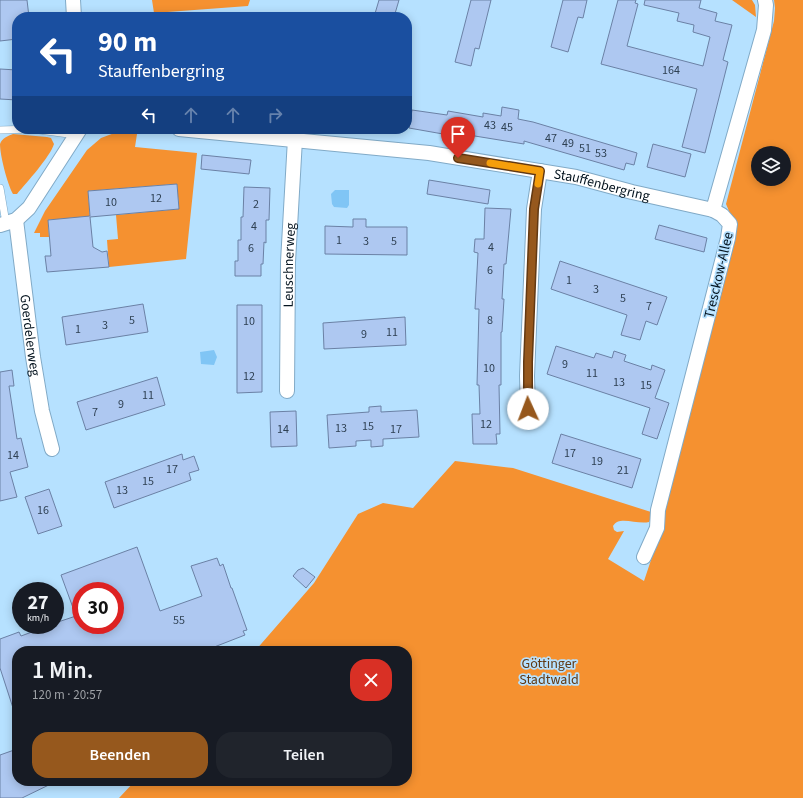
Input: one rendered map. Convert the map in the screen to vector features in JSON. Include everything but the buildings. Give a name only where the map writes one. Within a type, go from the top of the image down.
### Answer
[{"type":"street","points":[[72,0],[73,12]]},
{"type":"street","points":[[713,210],[764,30],[765,0]]},
{"type":"street","points":[[7,223],[29,208],[77,134]]},
{"type":"street","name":"Stauffenbergring","points":[[237,134],[430,153],[576,177],[632,192],[713,210]]},
{"type":"street","name":"Leuschnerweg","points":[[287,391],[288,262],[295,139]]},
{"type":"street","points":[[528,409],[534,209],[540,171]]},
{"type":"street","name":"Tresckow-Allee","points":[[644,557],[657,528],[658,510],[728,238],[730,224],[722,215],[713,210]]},
{"type":"street","name":"Goerdelerweg","points":[[7,223],[18,246],[42,411],[52,449]]},
{"type":"lane","points":[[0,130],[12,130]]},
{"type":"lane","name":"Goerdelerweg","points":[[0,188],[7,223]]},
{"type":"green space","points":[[152,0],[250,0],[248,6],[154,12]]},
{"type":"green space","points":[[732,0],[752,0],[755,5],[756,17]]},
{"type":"green space","name":"Göttinger Stadtwald","points":[[774,0],[803,0],[803,798],[119,798],[130,786],[412,786],[412,646],[259,646],[314,583],[358,514],[383,503],[413,508],[455,461],[513,468],[651,512],[652,516],[649,522],[619,521],[613,526],[614,530],[617,532],[624,531],[608,559],[644,581],[659,536],[734,223],[726,204],[774,21]]},
{"type":"green space","points":[[13,134],[47,137],[51,138],[54,144],[43,162],[17,194],[13,194],[8,183],[0,149],[2,140]]},
{"type":"green space","points":[[112,134],[137,134],[135,147],[197,153],[186,259],[109,267],[107,240],[118,239],[116,215],[179,209],[177,184],[88,191],[90,217],[48,220],[49,237],[40,237],[40,233],[34,233],[45,211],[87,150],[101,138]]},
{"type":"water","points":[[335,190],[349,190],[349,205],[347,208],[334,207],[332,204],[331,194]]},
{"type":"water","points":[[214,350],[217,357],[214,365],[201,364],[200,352]]},
{"type":"slow traffic","points":[[490,163],[540,171],[538,184]]},
{"type":"route","points":[[458,158],[540,171],[534,209],[527,376],[528,409]]}]
